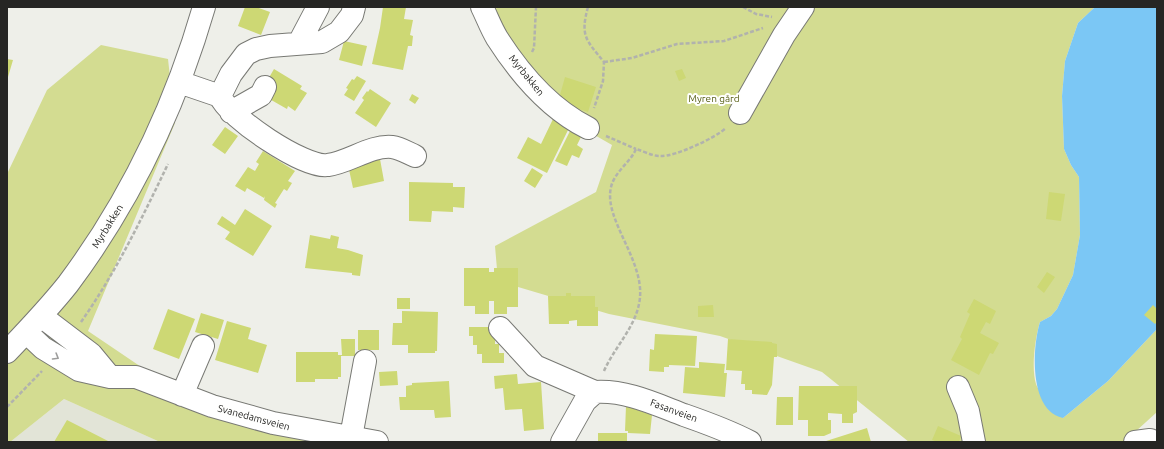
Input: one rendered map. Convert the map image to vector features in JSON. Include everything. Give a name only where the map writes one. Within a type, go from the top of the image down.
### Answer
[{"type":"street","name":"Myrbakken","points":[[7,352],[41,316],[83,262],[118,208],[163,123],[179,82],[204,7]]},
{"type":"street","points":[[299,43],[318,7]]},
{"type":"street","points":[[225,104],[231,74],[246,54],[256,49],[270,46],[322,42],[339,32],[352,15],[354,7]]},
{"type":"street","name":"Myrbakken","points":[[482,7],[496,37],[523,73],[545,98],[573,121],[588,128]]},
{"type":"street","points":[[740,113],[798,15]]},
{"type":"street","points":[[179,82],[225,104],[284,150],[317,165],[327,166],[380,147],[394,147],[415,156]]},
{"type":"street","points":[[225,104],[261,95],[265,87]]},
{"type":"street","points":[[41,316],[91,354],[110,377]]},
{"type":"street","name":"Fasanveien","points":[[500,328],[536,366],[595,392],[614,392],[649,401],[706,422],[750,442]]},
{"type":"street","name":"Svanedamsveien","points":[[26,332],[43,348],[79,370],[110,377],[136,377],[182,395],[273,424],[377,442]]},
{"type":"street","points":[[182,395],[202,346]]},
{"type":"street","points":[[351,437],[364,361]]},
{"type":"street","points":[[958,386],[968,410],[974,442]]},
{"type":"street","points":[[562,442],[585,401],[595,392]]},
{"type":"street","points":[[1135,442],[1150,440],[1155,442]]},
{"type":"path","points":[[523,73],[534,48],[536,7]]},
{"type":"path","points":[[588,7],[583,25],[588,42],[604,62],[603,81],[588,128],[636,149],[660,156],[685,149],[719,134],[740,113]]},
{"type":"path","points":[[743,7],[756,14],[798,15]]},
{"type":"path","points":[[604,62],[632,58],[678,44],[724,41],[798,15]]},
{"type":"path","points":[[595,392],[604,370],[633,321],[639,304],[640,292],[638,275],[626,241],[613,215],[610,199],[614,180],[623,166],[632,158],[636,149]]},
{"type":"shaded area","points":[[64,399],[160,442],[10,442]]},
{"type":"green space","name":"Myren gård","points":[[475,7],[1095,7],[1078,23],[1065,61],[1062,96],[1064,149],[1071,165],[1079,177],[1080,235],[1073,275],[1057,309],[1051,316],[1040,322],[1034,353],[1036,384],[1040,391],[1063,418],[1108,381],[1157,329],[1157,412],[1124,442],[909,442],[822,372],[720,336],[609,314],[498,281],[495,246],[596,192],[612,145],[530,98]]},
{"type":"green space","points":[[101,45],[168,59],[175,123],[88,331],[159,379],[344,442],[160,442],[64,399],[10,442],[7,442],[7,174],[47,90]]},
{"type":"water","points":[[1095,7],[1157,7],[1157,329],[1108,381],[1063,418],[1052,413],[1044,404],[1036,377],[1035,347],[1040,322],[1051,316],[1057,309],[1073,275],[1080,235],[1079,177],[1071,165],[1064,149],[1062,96],[1065,61],[1078,23]]},
{"type":"building","points":[[245,7],[256,7],[270,12],[261,35],[238,26]]},
{"type":"building","points":[[383,7],[406,7],[404,19],[413,20],[410,35],[413,36],[412,46],[408,46],[403,70],[372,64]]},
{"type":"building","points":[[344,41],[367,46],[362,66],[339,60]]},
{"type":"building","points":[[7,59],[13,60],[8,77],[7,76]]},
{"type":"building","points":[[274,69],[302,86],[300,89],[307,93],[295,111],[288,106],[287,109],[266,97],[267,81]]},
{"type":"building","points":[[682,69],[686,78],[679,81],[675,71]]},
{"type":"building","points":[[357,76],[366,81],[354,101],[344,95],[348,89],[346,88],[352,79],[354,80]]},
{"type":"building","points":[[565,77],[596,87],[588,112],[558,102]]},
{"type":"building","points":[[370,89],[391,103],[376,127],[355,113],[364,100],[362,98]]},
{"type":"building","points":[[412,94],[419,98],[415,104],[409,100]]},
{"type":"building","points":[[553,119],[569,128],[547,173],[517,158],[528,137],[541,144]]},
{"type":"building","points":[[225,127],[238,136],[225,154],[212,145]]},
{"type":"building","points":[[571,129],[582,135],[577,145],[583,149],[579,158],[572,155],[567,166],[555,161]]},
{"type":"building","points":[[263,151],[295,171],[288,181],[292,183],[287,191],[284,189],[275,203],[277,204],[275,208],[264,200],[265,196],[264,198],[247,188],[245,192],[235,186],[248,167],[255,171],[259,164],[256,162]]},
{"type":"building","points":[[380,159],[384,181],[353,188],[348,165]]},
{"type":"building","points":[[532,168],[543,175],[535,188],[524,181]]},
{"type":"building","points":[[409,182],[453,183],[453,187],[465,187],[464,208],[453,207],[453,212],[432,211],[431,222],[409,221]]},
{"type":"building","points":[[1049,192],[1065,194],[1061,221],[1046,219]]},
{"type":"building","points":[[245,209],[272,226],[253,256],[225,239],[230,232],[217,224],[222,216],[235,225]]},
{"type":"building","points":[[310,235],[330,239],[331,235],[339,237],[337,248],[363,255],[360,276],[352,275],[352,273],[305,268]]},
{"type":"building","points":[[464,268],[489,268],[489,272],[494,272],[494,268],[518,268],[518,307],[507,307],[507,314],[494,314],[494,301],[489,301],[489,314],[475,314],[475,306],[464,306]]},
{"type":"building","points":[[1047,272],[1055,277],[1044,293],[1037,287]]},
{"type":"building","points":[[566,293],[571,293],[571,296],[595,296],[595,307],[598,307],[598,326],[577,326],[577,320],[569,321],[569,324],[549,324],[548,296],[566,296]]},
{"type":"building","points":[[397,298],[410,298],[410,309],[397,309]]},
{"type":"building","points":[[974,299],[996,311],[990,324],[986,322],[980,333],[999,343],[993,354],[990,353],[979,375],[951,360],[962,339],[960,337],[970,314],[967,312]]},
{"type":"building","points":[[713,305],[714,317],[698,317],[698,306]]},
{"type":"building","points":[[1153,305],[1157,309],[1157,322],[1155,324],[1144,315]]},
{"type":"building","points":[[168,309],[195,319],[179,359],[153,349]]},
{"type":"building","points":[[402,311],[438,312],[437,351],[435,351],[435,353],[408,353],[408,345],[392,345],[393,323],[402,323]]},
{"type":"building","points":[[201,313],[224,320],[218,339],[195,332]]},
{"type":"building","points":[[227,321],[251,328],[248,339],[267,345],[258,373],[215,360]]},
{"type":"building","points":[[469,327],[491,327],[491,336],[495,336],[495,344],[499,344],[499,353],[504,353],[504,363],[482,363],[482,354],[477,354],[477,345],[473,345],[473,336],[469,336]]},
{"type":"building","points":[[358,330],[379,330],[379,350],[358,350]]},
{"type":"building","points":[[655,334],[697,336],[695,366],[669,365],[669,367],[664,367],[664,372],[649,371],[650,349],[654,350]]},
{"type":"building","points":[[341,339],[355,339],[355,356],[341,356],[341,377],[338,377],[338,379],[315,379],[315,382],[296,382],[296,352],[338,352],[338,355],[342,355]]},
{"type":"building","points":[[728,339],[772,342],[777,344],[777,357],[774,357],[772,385],[767,395],[752,394],[752,390],[745,390],[745,384],[741,384],[742,371],[726,370]]},
{"type":"building","points":[[699,362],[725,364],[724,373],[727,373],[725,397],[683,393],[685,367],[699,368]]},
{"type":"building","points":[[397,371],[398,385],[380,386],[379,372]]},
{"type":"building","points":[[517,374],[518,384],[541,382],[544,429],[524,431],[522,409],[505,410],[503,388],[495,389],[494,376]]},
{"type":"building","points":[[449,381],[451,417],[435,418],[434,410],[400,410],[399,397],[406,397],[406,386],[412,385],[412,383]]},
{"type":"building","points":[[799,386],[857,386],[857,412],[853,414],[853,423],[842,423],[842,414],[828,413],[828,420],[831,420],[831,433],[824,436],[808,436],[808,420],[798,420]]},
{"type":"building","points":[[777,397],[793,397],[793,425],[776,425]]},
{"type":"building","points":[[626,406],[652,415],[650,434],[628,433],[628,431],[625,431]]},
{"type":"building","points":[[67,420],[110,442],[54,442]]},
{"type":"building","points":[[938,426],[961,436],[959,442],[938,442],[932,440]]},
{"type":"building","points":[[867,428],[871,442],[823,442]]},
{"type":"building","points":[[598,433],[627,433],[627,442],[598,442]]}]
